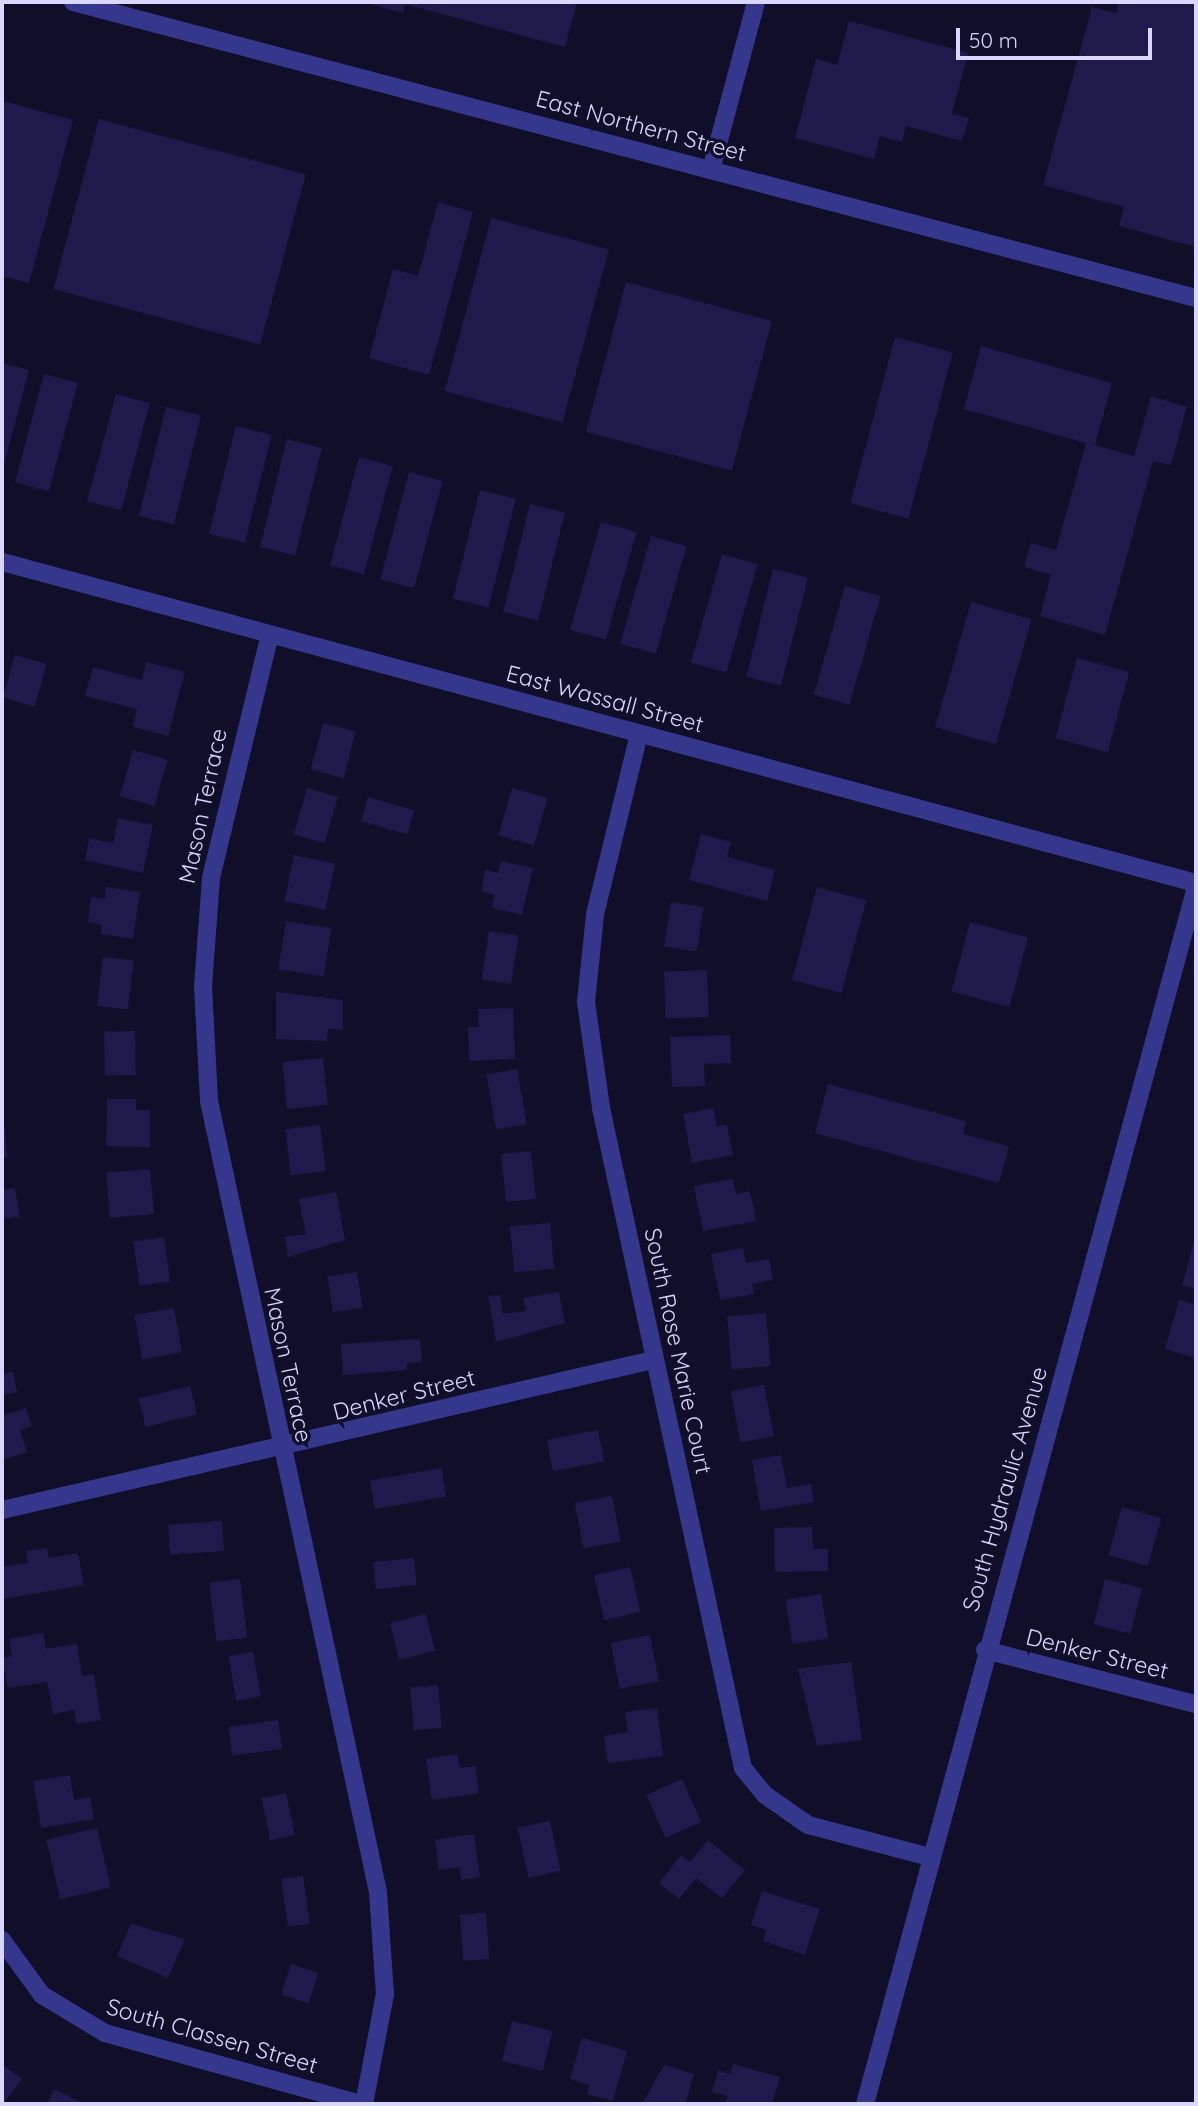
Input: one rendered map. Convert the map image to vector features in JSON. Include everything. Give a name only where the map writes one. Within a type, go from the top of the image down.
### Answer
[{"type":"street","name":"East Northern Street","points":[[73,2],[138,10],[711,170],[1196,298]]},
{"type":"street","points":[[711,170],[756,2]]},
{"type":"street","name":"East Wassall Street","points":[[2,562],[1196,885]]},
{"type":"street","name":"Mason Terrace","points":[[270,634],[211,878],[203,986],[217,1152],[387,1947],[385,1994],[362,2104]]},
{"type":"street","name":"South Rose Marie Court","points":[[639,734],[595,915],[586,1002],[653,1360],[743,1768],[765,1795],[808,1825],[930,1857]]},
{"type":"street","name":"South Hydraulic Avenue","points":[[865,2104],[985,1650],[1196,885]]},
{"type":"street","name":"Denker Street","points":[[2,1510],[281,1450],[653,1360]]},
{"type":"street","name":"Denker Street","points":[[985,1650],[1196,1704]]},
{"type":"street","name":"South Classen Street","points":[[2,1940],[42,1995],[105,2033],[362,2104]]},
{"type":"building","points":[[577,2],[565,47],[405,4],[403,13],[365,3]]},
{"type":"building","points":[[1119,2],[1196,2],[1196,247],[1119,226],[1124,207],[1043,185],[1092,7],[1116,13]]},
{"type":"building","points":[[849,21],[968,53],[952,114],[969,118],[962,141],[906,126],[902,142],[880,136],[874,159],[795,138],[816,59],[837,65]]},
{"type":"building","points":[[2,101],[73,120],[29,283],[2,276]]},
{"type":"building","points":[[99,119],[306,174],[260,344],[53,289]]},
{"type":"building","points":[[438,202],[473,212],[429,375],[369,358],[393,269],[418,276]]},
{"type":"building","points":[[491,218],[609,250],[563,422],[445,391]]},
{"type":"building","points":[[626,282],[772,321],[732,471],[586,432]]},
{"type":"building","points":[[895,337],[953,353],[908,519],[850,503]]},
{"type":"building","points":[[981,346],[1112,383],[1095,445],[1134,456],[1151,396],[1187,407],[1171,465],[1153,461],[1105,635],[1040,616],[1051,575],[1024,567],[1031,543],[1056,550],[1086,443],[964,409]]},
{"type":"building","points":[[2,363],[29,370],[3,469],[2,469]]},
{"type":"building","points":[[44,374],[78,383],[49,491],[15,482]]},
{"type":"building","points":[[116,394],[150,403],[121,510],[87,501]]},
{"type":"building","points":[[166,407],[201,416],[174,524],[139,516]]},
{"type":"building","points":[[236,426],[272,435],[245,543],[209,534]]},
{"type":"building","points":[[287,439],[322,448],[295,555],[260,547]]},
{"type":"building","points":[[359,457],[393,466],[364,574],[330,565]]},
{"type":"building","points":[[409,472],[443,481],[414,588],[380,579]]},
{"type":"building","points":[[480,490],[516,499],[489,608],[453,599]]},
{"type":"building","points":[[530,504],[565,513],[538,620],[503,612]]},
{"type":"building","points":[[601,522],[637,532],[606,640],[570,630]]},
{"type":"building","points":[[651,536],[687,546],[656,654],[620,644]]},
{"type":"building","points":[[722,554],[758,564],[726,673],[691,663]]},
{"type":"building","points":[[773,569],[808,578],[781,685],[746,677]]},
{"type":"building","points":[[845,586],[881,596],[849,705],[814,695]]},
{"type":"building","points":[[971,602],[1032,619],[996,744],[935,727]]},
{"type":"building","points":[[15,655],[47,664],[35,706],[3,697]]},
{"type":"building","points":[[1077,658],[1129,672],[1108,752],[1056,738]]},
{"type":"building","points":[[146,662],[185,672],[168,736],[133,727],[137,709],[85,696],[93,667],[142,680]]},
{"type":"building","points":[[323,723],[356,732],[343,778],[311,769]]},
{"type":"building","points":[[133,750],[168,760],[154,806],[120,796]]},
{"type":"building","points":[[307,788],[338,797],[325,843],[294,834]]},
{"type":"building","points":[[512,788],[548,798],[534,845],[498,835]]},
{"type":"building","points":[[368,797],[414,810],[407,834],[361,821]]},
{"type":"building","points":[[118,818],[153,825],[143,873],[85,860],[89,838],[113,843]]},
{"type":"building","points":[[701,834],[731,842],[727,857],[775,870],[767,901],[689,880]]},
{"type":"building","points":[[294,855],[335,864],[325,910],[284,901]]},
{"type":"building","points":[[501,861],[533,868],[522,915],[492,908],[495,895],[481,891],[485,870],[498,873]]},
{"type":"building","points":[[106,887],[140,892],[133,939],[101,934],[102,925],[88,922],[91,897],[105,899]]},
{"type":"building","points":[[817,887],[866,900],[841,993],[792,980]]},
{"type":"building","points":[[671,902],[704,907],[697,952],[664,946]]},
{"type":"building","points":[[286,921],[331,928],[324,977],[278,969]]},
{"type":"building","points":[[970,922],[1028,938],[1009,1007],[951,992]]},
{"type":"building","points":[[489,931],[519,936],[511,984],[481,979]]},
{"type":"building","points":[[103,957],[134,961],[128,1009],[97,1006]]},
{"type":"building","points":[[707,970],[709,1017],[666,1018],[664,972]]},
{"type":"building","points":[[276,992],[343,1000],[343,1030],[328,1029],[327,1041],[276,1039]]},
{"type":"building","points":[[513,1008],[515,1059],[469,1061],[468,1027],[479,1027],[478,1009]]},
{"type":"building","points":[[135,1031],[136,1075],[105,1076],[104,1032]]},
{"type":"building","points":[[730,1035],[731,1063],[704,1064],[705,1086],[672,1087],[670,1037]]},
{"type":"building","points":[[323,1058],[328,1105],[287,1109],[282,1062]]},
{"type":"building","points":[[517,1069],[527,1124],[496,1130],[486,1074]]},
{"type":"building","points":[[828,1084],[966,1121],[963,1134],[1009,1146],[999,1183],[815,1133]]},
{"type":"building","points":[[107,1099],[136,1099],[136,1110],[150,1110],[150,1147],[106,1146]]},
{"type":"building","points":[[713,1108],[717,1126],[727,1125],[733,1155],[692,1163],[683,1114]]},
{"type":"building","points":[[320,1125],[326,1171],[291,1175],[285,1129]]},
{"type":"building","points":[[2,1128],[5,1128],[7,1157],[2,1157]]},
{"type":"building","points":[[531,1151],[536,1199],[506,1202],[501,1154]]},
{"type":"building","points":[[150,1169],[154,1214],[110,1218],[106,1173]]},
{"type":"building","points":[[733,1179],[736,1194],[750,1191],[756,1221],[703,1231],[694,1186]]},
{"type":"building","points":[[15,1188],[20,1217],[2,1219],[2,1190]]},
{"type":"building","points":[[336,1192],[345,1240],[288,1257],[285,1237],[306,1234],[299,1199]]},
{"type":"building","points":[[550,1223],[554,1269],[514,1272],[510,1226]]},
{"type":"building","points":[[1196,1236],[1196,1289],[1182,1285]]},
{"type":"building","points":[[164,1237],[170,1282],[140,1286],[133,1241]]},
{"type":"building","points":[[743,1248],[746,1263],[769,1259],[773,1280],[752,1284],[754,1294],[720,1300],[711,1254]]},
{"type":"building","points":[[357,1272],[363,1308],[333,1312],[327,1277]]},
{"type":"building","points":[[559,1292],[565,1323],[496,1342],[488,1296],[500,1295],[503,1314],[526,1311],[523,1298]]},
{"type":"building","points":[[1179,1300],[1196,1305],[1196,1358],[1165,1349]]},
{"type":"building","points":[[174,1308],[182,1352],[142,1359],[135,1315]]},
{"type":"building","points":[[766,1313],[771,1366],[732,1369],[727,1316]]},
{"type":"building","points":[[420,1339],[422,1362],[407,1363],[407,1370],[343,1375],[341,1344]]},
{"type":"building","points":[[13,1372],[17,1392],[2,1395],[2,1374]]},
{"type":"building","points":[[764,1385],[774,1436],[741,1443],[731,1391]]},
{"type":"building","points":[[190,1386],[197,1414],[146,1427],[139,1399]]},
{"type":"building","points":[[26,1408],[32,1426],[20,1430],[27,1452],[2,1460],[2,1416]]},
{"type":"building","points":[[598,1430],[604,1461],[553,1471],[547,1440]]},
{"type":"building","points":[[781,1455],[787,1488],[811,1484],[814,1502],[761,1511],[752,1460]]},
{"type":"building","points":[[441,1468],[446,1497],[375,1509],[370,1481]]},
{"type":"building","points":[[612,1496],[621,1541],[583,1548],[575,1503]]},
{"type":"building","points":[[1122,1507],[1161,1518],[1148,1566],[1108,1555]]},
{"type":"building","points":[[222,1521],[224,1551],[170,1555],[168,1525]]},
{"type":"building","points":[[812,1527],[813,1549],[828,1549],[828,1571],[775,1572],[774,1528]]},
{"type":"building","points":[[47,1548],[48,1558],[78,1553],[84,1585],[3,1599],[2,1567],[28,1563],[26,1551]]},
{"type":"building","points":[[414,1558],[417,1585],[376,1589],[373,1562]]},
{"type":"building","points":[[630,1567],[640,1612],[604,1620],[594,1575]]},
{"type":"building","points":[[240,1579],[247,1638],[216,1641],[209,1583]]},
{"type":"building","points":[[1105,1579],[1142,1588],[1131,1634],[1094,1625]]},
{"type":"building","points":[[821,1594],[828,1638],[792,1644],[785,1600]]},
{"type":"building","points":[[426,1614],[435,1651],[399,1660],[390,1623]]},
{"type":"building","points":[[43,1633],[46,1649],[77,1644],[82,1676],[94,1674],[101,1720],[77,1724],[74,1710],[53,1714],[47,1682],[8,1688],[2,1658],[12,1656],[9,1639]]},
{"type":"building","points":[[650,1635],[659,1681],[620,1689],[611,1643]]},
{"type":"building","points":[[253,1652],[261,1696],[236,1701],[228,1656]]},
{"type":"building","points":[[851,1662],[862,1740],[817,1746],[798,1669]]},
{"type":"building","points":[[438,1685],[442,1728],[414,1730],[410,1687]]},
{"type":"building","points":[[657,1708],[663,1756],[608,1763],[604,1736],[628,1732],[625,1712]]},
{"type":"building","points":[[278,1720],[282,1749],[233,1756],[228,1727]]},
{"type":"building","points":[[457,1754],[460,1768],[475,1766],[479,1793],[432,1800],[426,1759]]},
{"type":"building","points":[[70,1775],[74,1800],[90,1797],[94,1819],[41,1828],[33,1781]]},
{"type":"building","points":[[682,1779],[701,1822],[665,1838],[646,1795]]},
{"type":"building","points":[[286,1793],[295,1835],[270,1840],[262,1798]]},
{"type":"building","points":[[550,1821],[561,1871],[528,1878],[518,1828]]},
{"type":"building","points":[[97,1828],[111,1887],[60,1899],[46,1840]]},
{"type":"building","points":[[474,1834],[480,1877],[461,1880],[459,1867],[439,1870],[435,1840]]},
{"type":"building","points":[[708,1840],[745,1870],[722,1898],[696,1878],[679,1899],[659,1883],[681,1855],[690,1862]]},
{"type":"building","points":[[303,1876],[310,1924],[288,1927],[281,1879]]},
{"type":"building","points":[[762,1891],[820,1909],[805,1955],[763,1941],[766,1930],[751,1925]]},
{"type":"building","points":[[486,1913],[489,1959],[463,1961],[460,1915]]},
{"type":"building","points":[[131,1924],[185,1939],[168,1978],[117,1956]]},
{"type":"building","points":[[291,1964],[319,1973],[309,2003],[281,1994]]},
{"type":"building","points":[[512,2021],[553,2031],[543,2071],[502,2061]]},
{"type":"building","points":[[582,2038],[627,2051],[613,2101],[587,2094],[589,2085],[570,2079]]},
{"type":"building","points":[[2,2064],[22,2079],[3,2104],[2,2104]]},
{"type":"building","points":[[733,2064],[780,2077],[772,2104],[725,2104],[728,2096],[712,2092],[718,2070],[730,2074]]},
{"type":"building","points":[[664,2065],[694,2074],[685,2104],[643,2102]]},
{"type":"building","points":[[54,2089],[85,2104],[47,2104]]}]
